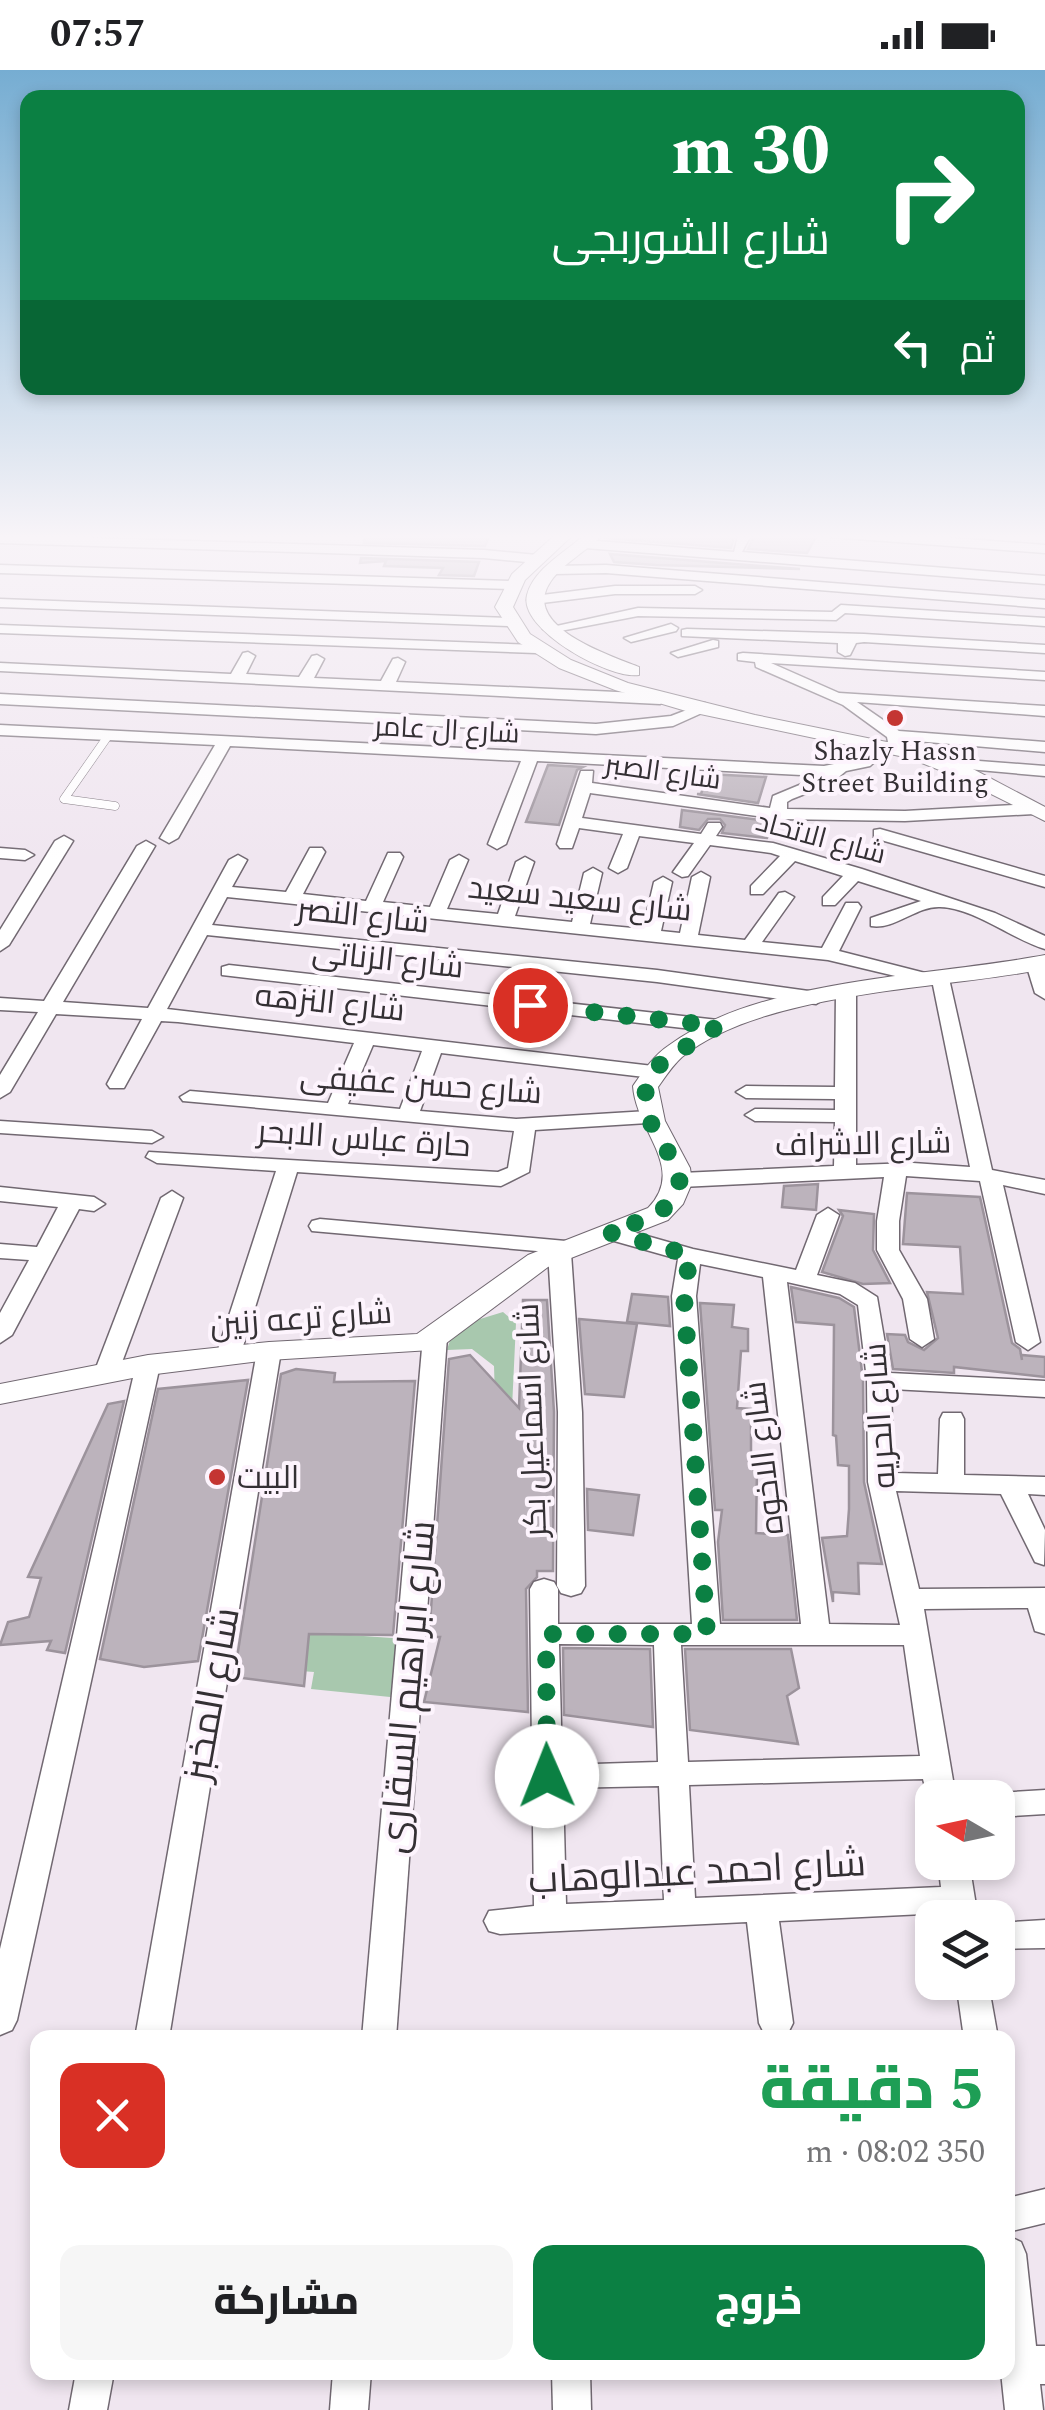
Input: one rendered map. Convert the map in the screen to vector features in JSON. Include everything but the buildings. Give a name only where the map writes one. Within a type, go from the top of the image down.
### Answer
[{"type":"street","points":[[362,642],[536,649],[660,700]]},
{"type":"street","points":[[530,642],[536,649]]},
{"type":"street","points":[[569,642],[672,688],[705,708]]},
{"type":"street","points":[[709,642],[831,689],[862,710],[892,743],[1037,809]]},
{"type":"street","points":[[831,689],[845,642]]},
{"type":"street","points":[[840,659],[848,642]]},
{"type":"street","points":[[933,642],[1045,649]]},
{"type":"street","points":[[678,653],[713,644]]},
{"type":"street","points":[[236,679],[248,656]]},
{"type":"street","points":[[743,657],[840,659],[882,666],[1039,676],[1040,706],[831,689]]},
{"type":"street","points":[[304,682],[317,658]]},
{"type":"street","points":[[0,667],[36,662],[236,679],[660,700],[787,728],[892,743],[1045,746]]},
{"type":"street","points":[[386,686],[398,662]]},
{"type":"street","points":[[880,688],[882,666]]},
{"type":"street","points":[[463,690],[473,667]]},
{"type":"street","points":[[938,693],[940,670]]},
{"type":"street","points":[[988,673],[988,697]]},
{"type":"street","points":[[0,699],[596,730],[619,724],[673,721],[705,708]]},
{"type":"street","points":[[862,710],[1045,725]]},
{"type":"street","name":"شارع ال عامر","points":[[0,730],[839,770],[864,763],[892,743]]},
{"type":"street","points":[[169,838],[224,743]]},
{"type":"street","points":[[497,844],[530,758]]},
{"type":"street","points":[[566,844],[590,760]]},
{"type":"street","points":[[940,763],[1045,772]]},
{"type":"street","points":[[778,814],[779,800],[816,785],[839,770]]},
{"type":"street","name":"شارع الصبر","points":[[584,787],[778,814],[922,816],[1037,809]]},
{"type":"street","points":[[688,939],[691,874],[706,838],[727,808]]},
{"type":"street","name":"شارع الاتحاد","points":[[572,822],[706,838],[792,854],[1004,924],[1042,956]]},
{"type":"street","points":[[618,868],[633,829]]},
{"type":"street","points":[[880,834],[1045,882]]},
{"type":"street","points":[[0,945],[64,841]]},
{"type":"street","points":[[0,1092],[146,846]]},
{"type":"street","points":[[292,898],[316,852]]},
{"type":"street","points":[[0,853],[25,855]]},
{"type":"street","points":[[757,890],[792,854]]},
{"type":"street","points":[[372,906],[394,857]]},
{"type":"street","points":[[117,1084],[238,860]]},
{"type":"street","points":[[436,913],[459,860]]},
{"type":"street","points":[[505,920],[525,862]]},
{"type":"street","points":[[580,928],[593,873]]},
{"type":"street","points":[[829,902],[856,874]]},
{"type":"street","points":[[651,936],[663,882]]},
{"type":"street","name":"شارع سعيد سعيد","points":[[221,891],[828,954],[935,979]]},
{"type":"street","points":[[750,946],[785,897]]},
{"type":"street","points":[[877,922],[938,901]]},
{"type":"street","points":[[828,954],[852,907]]},
{"type":"street","name":"شارع النصر","points":[[201,929],[640,974],[816,998]]},
{"type":"street","points":[[680,1180],[675,1162],[648,1118],[645,1086],[652,1072],[718,1026],[816,998],[935,979],[1042,956],[1045,993]]},
{"type":"street","name":"شارع الزناتى","points":[[229,971],[718,1026]]},
{"type":"street","points":[[935,979],[1028,1342]]},
{"type":"street","points":[[845,1174],[846,994]]},
{"type":"street","name":"شارع النزهه","points":[[0,1004],[154,1014],[367,1036],[652,1072]]},
{"type":"street","points":[[336,1108],[367,1036]]},
{"type":"street","points":[[408,1115],[434,1044]]},
{"type":"street","points":[[746,1092],[844,1092]]},
{"type":"street","name":"شارع حسن عفيفى","points":[[190,1097],[524,1125],[648,1118]]},
{"type":"street","points":[[755,1115],[844,1116]]},
{"type":"street","name":"حارة عباس الابحر","points":[[0,1127],[289,1166],[508,1178],[518,1172],[524,1125]]},
{"type":"street","points":[[228,1356],[289,1166]]},
{"type":"street","points":[[896,1170],[886,1229],[888,1248],[893,1266],[914,1295],[922,1338]]},
{"type":"street","name":"شارع الاشراف","points":[[680,1180],[896,1170],[986,1176],[1045,1187]]},
{"type":"street","name":"شارع ترعه زنين","points":[[1,1396],[148,1365],[269,1351],[404,1347],[436,1337],[518,1273],[564,1249],[658,1214],[674,1198],[680,1180]]},
{"type":"street","points":[[0,1194],[83,1203],[44,1254],[2,1328]]},
{"type":"street","points":[[106,1373],[172,1198]]},
{"type":"street","points":[[804,1279],[828,1216]]},
{"type":"street","points":[[320,1226],[564,1249]]},
{"type":"street","name":"شارع الحريه","points":[[608,1232],[865,1297],[880,1380],[881,1482],[916,1635],[938,1780]]},
{"type":"street","name":"شارع اسماعيل بكر","points":[[550,1918],[546,1634],[558,1588],[570,1412],[564,1249]]},
{"type":"street","points":[[0,1250],[44,1254]]},
{"type":"street","points":[[690,1255],[684,1296],[707,1634]]},
{"type":"street","name":"شارع الاخوه","points":[[774,1273],[816,1635]]},
{"type":"street","name":"شارع ابراهيم السقارى","points":[[380,2030],[436,1337]]},
{"type":"street","name":"شارع المخبز","points":[[153,2030],[269,1351]]},
{"type":"street","points":[[0,2020],[148,1365]]},
{"type":"street","points":[[880,1380],[1045,1389]]},
{"type":"street","points":[[950,1484],[952,1419]]},
{"type":"street","points":[[881,1482],[1045,1486]]},
{"type":"street","points":[[1010,1485],[1044,1556]]},
{"type":"street","points":[[909,1600],[1043,1607]]},
{"type":"street","points":[[546,1634],[916,1635]]},
{"type":"street","points":[[666,1634],[680,1912]]},
{"type":"street","points":[[547,1776],[936,1767]]},
{"type":"street","points":[[1015,1804],[1045,1802]]},
{"type":"street","points":[[761,1908],[776,2023]]},
{"type":"street","name":"شارع احمد عبدالوهاب","points":[[500,1921],[761,1908],[915,1908]]},
{"type":"street","points":[[1015,1935],[1045,1934]]},
{"type":"street","points":[[975,2000],[980,2030]]},
{"type":"street","points":[[1015,2213],[1045,2206]]},
{"type":"street","points":[[1015,2320],[1032,2366],[1024,2410]]},
{"type":"street","points":[[88,2410],[94,2380]]},
{"type":"street","points":[[350,2410],[352,2380]]},
{"type":"street","points":[[571,2380],[572,2410]]},
{"type":"lane","points":[[108,736],[64,798],[115,806]]},
{"type":"green space","points":[[503,1312],[516,1323],[512,1408],[495,1400],[494,1366],[472,1349],[447,1350],[454,1327]]},
{"type":"green space","points":[[280,1601],[321,1633],[406,1639],[400,1698],[311,1689],[314,1672],[287,1670]]},
{"type":"place","name":"Shazly Hassn Street Building","points":[[895,718]]},
{"type":"place","name":"البيت","points":[[217,1477]]},
{"type":"route","points":[[530,1005],[718,1026],[661,1063],[645,1086],[648,1118],[679,1171],[679,1189],[658,1214],[608,1232],[690,1255],[684,1296],[707,1634],[546,1634],[547,1776]]}]
